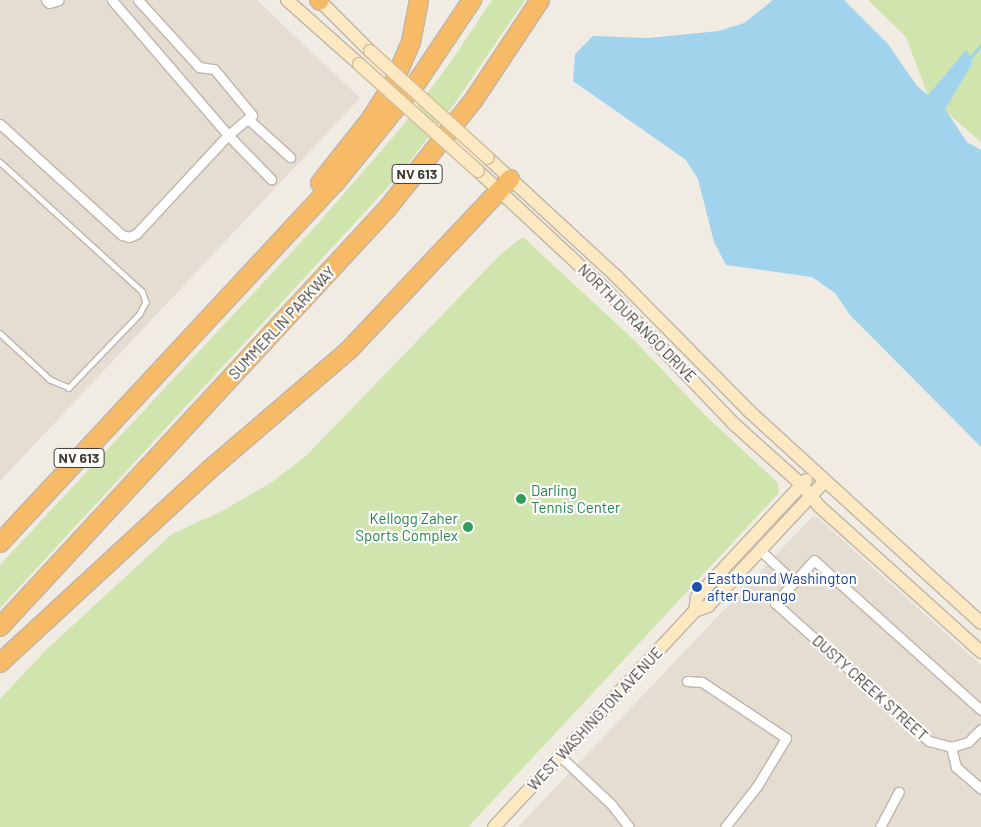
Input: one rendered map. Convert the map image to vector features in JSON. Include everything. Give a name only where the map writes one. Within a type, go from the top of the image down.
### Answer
[{"type":"highway","points":[[236,290],[380,105],[407,55],[417,22],[419,0]]},
{"type":"highway","name":"NV 613","points":[[0,544],[236,290],[380,130],[417,82],[472,0]]},
{"type":"highway","name":"SUMMERLIN PARKWAY","points":[[0,628],[387,209],[473,101],[540,0]]},
{"type":"highway","points":[[0,663],[216,464],[349,350],[505,185]]},
{"type":"main road","name":"NORTH DURANGO DRIVE","points":[[286,0],[478,172],[505,185],[616,275],[749,411],[981,623]]},
{"type":"main road","name":"NORTH DURANGO DRIVE","points":[[319,0],[370,51],[488,158],[505,185],[734,424],[981,652]]},
{"type":"main road","name":"WEST WASHINGTON AVENUE","points":[[695,611],[698,597],[815,471]]},
{"type":"main road","name":"WEST WASHINGTON AVENUE","points":[[494,827],[695,611],[708,606],[825,481]]},
{"type":"street","points":[[46,0],[49,3],[59,0]]},
{"type":"street","points":[[0,124],[122,235],[129,237],[136,234],[228,135],[252,116],[214,69],[198,67],[138,0]]},
{"type":"street","points":[[114,1],[228,135],[271,179]]},
{"type":"street","points":[[248,118],[290,157]]},
{"type":"street","points":[[760,550],[794,582],[814,560],[981,710]]},
{"type":"street","name":"DUSTY CREEK STREET","points":[[794,582],[775,603],[929,741],[951,747]]},
{"type":"street","points":[[687,680],[702,682],[786,738],[757,786],[725,827]]},
{"type":"street","points":[[981,729],[968,742],[951,747],[956,767],[981,789]]},
{"type":"street","points":[[560,756],[611,804],[629,827]]},
{"type":"street","points":[[880,827],[899,792]]},
{"type":"lane","points":[[0,162],[142,291],[146,302],[140,314],[70,388],[50,380],[0,334]]},
{"type":"shaded area","points":[[0,0],[257,0],[360,98],[0,481]]},
{"type":"shaded area","points":[[812,517],[818,518],[981,665],[981,827],[518,827]]},
{"type":"green space","points":[[492,0],[525,0],[455,103],[399,175],[0,608],[0,565],[315,227],[401,128],[450,63]]},
{"type":"green space","points":[[868,0],[981,0],[981,142],[928,96],[906,37]]},
{"type":"green space","name":"Kellogg Zaher Sports Complex","points":[[523,237],[635,341],[705,415],[778,483],[779,493],[468,827],[0,827],[0,699],[46,650],[172,534],[222,511],[272,482],[306,456],[501,254]]},
{"type":"water","points":[[773,0],[844,0],[888,44],[917,86],[928,95],[966,50],[971,57],[972,64],[945,109],[967,142],[981,150],[981,447],[850,315],[835,293],[812,277],[726,265],[714,242],[698,179],[686,160],[573,81],[575,54],[593,36],[648,38],[719,31],[744,23]]},
{"type":"waterway","points":[[971,57],[981,45]]},
{"type":"place","name":"Darling Tennis Center","points":[[521,499]]},
{"type":"place","name":"Kellogg Zaher Sports Complex","points":[[468,527]]},
{"type":"place","name":"Eastbound Washington after Durango","points":[[697,587]]}]
